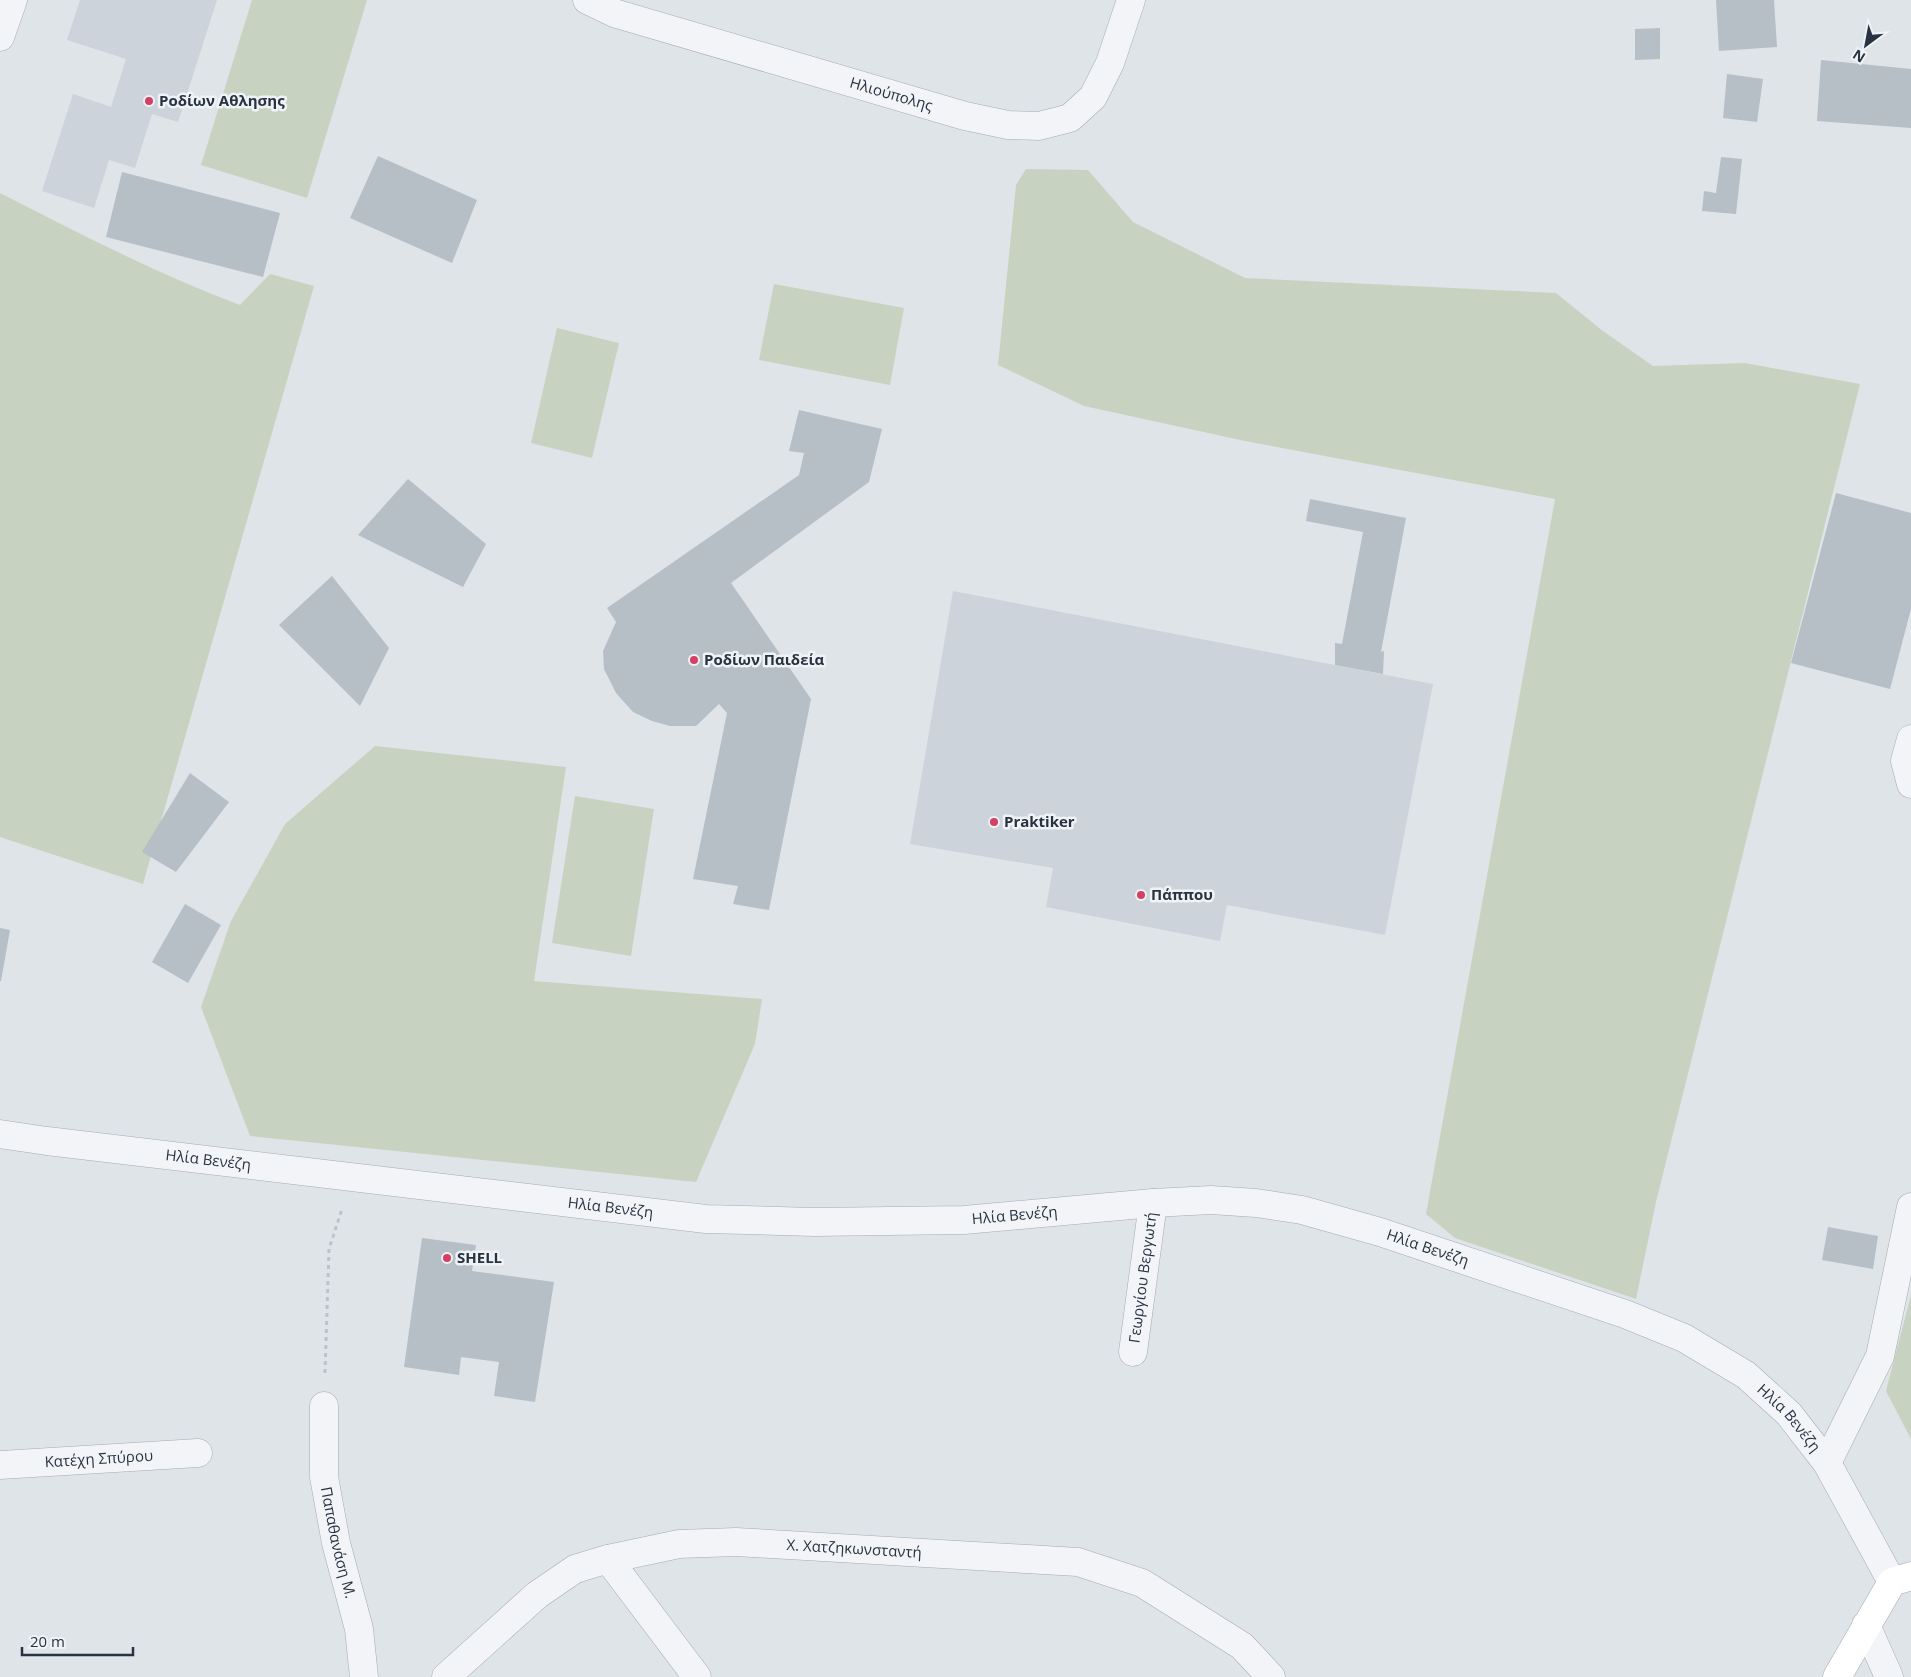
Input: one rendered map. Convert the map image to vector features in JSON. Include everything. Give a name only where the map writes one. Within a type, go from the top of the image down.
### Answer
[{"type":"main road","points":[[1837,1677],[1866,1625],[1901,1579]]},
{"type":"street","points":[[0,38],[13,0]]},
{"type":"street","name":"Ηλιούπολης","points":[[587,0],[614,13],[965,116],[1008,125],[1039,126],[1070,118],[1093,97],[1110,63],[1131,0]]},
{"type":"street","points":[[1911,739],[1906,761],[1911,784]]},
{"type":"street","name":"Ηλία Βενέζη","points":[[0,1134],[706,1219],[814,1222],[964,1220],[1153,1203],[1211,1200],[1256,1203],[1302,1210],[1380,1232],[1624,1314],[1684,1338],[1746,1375],[1789,1414],[1827,1463],[1901,1579]]},
{"type":"street","name":"Γεωργίου Βεργωτή","points":[[1133,1352],[1153,1203]]},
{"type":"street","points":[[1827,1463],[1880,1356],[1911,1208]]},
{"type":"street","name":"Παπαθανάση Μ.","points":[[324,1406],[324,1477],[336,1543],[359,1629],[364,1677]]},
{"type":"street","name":"Κατέχη Σπύρου","points":[[0,1465],[198,1453]]},
{"type":"street","name":"Χ. Χατζηκωνσταντή","points":[[446,1677],[538,1595],[575,1569],[608,1559],[679,1544],[736,1542],[1078,1562],[1142,1583],[1242,1646],[1271,1677]]},
{"type":"street","points":[[608,1559],[697,1677]]},
{"type":"street","points":[[1866,1625],[1889,1677]]},
{"type":"path","points":[[324,1406],[329,1249],[353,1177]]},
{"type":"shaded area","name":"Ροδίων Αθλησης","points":[[80,0],[217,0],[178,122],[152,114],[135,168],[109,160],[94,208],[42,191],[73,94],[111,107],[126,59],[67,40]]},
{"type":"shaded area","points":[[953,591],[1433,684],[1385,935],[1227,905],[1220,941],[1046,907],[1053,868],[910,844]]},
{"type":"green space","points":[[252,0],[367,0],[307,198],[201,165]]},
{"type":"green space","points":[[1026,169],[1088,170],[1133,222],[1245,278],[1556,293],[1603,331],[1653,366],[1745,363],[1860,384],[1656,1202],[1636,1299],[1455,1238],[1426,1214],[1555,499],[1245,441],[1084,406],[998,365],[1016,185]]},
{"type":"green space","points":[[0,193],[148,266],[240,305],[270,274],[314,286],[143,884],[0,837]]},
{"type":"green space","points":[[774,284],[904,308],[890,385],[759,360]]},
{"type":"green space","points":[[557,328],[619,343],[592,458],[531,443]]},
{"type":"green space","points":[[375,746],[566,767],[534,981],[762,999],[755,1044],[696,1182],[250,1136],[201,1007],[231,921],[285,824]]},
{"type":"green space","points":[[575,796],[654,809],[631,956],[552,943]]},
{"type":"green space","points":[[1911,1295],[1911,1439],[1886,1391]]},
{"type":"building","points":[[1716,0],[1774,0],[1777,47],[1719,51]]},
{"type":"building","points":[[1660,28],[1660,59],[1635,60],[1635,29]]},
{"type":"building","points":[[1821,60],[1911,69],[1911,128],[1817,121]]},
{"type":"building","points":[[1727,74],[1763,79],[1757,122],[1723,118]]},
{"type":"building","points":[[378,156],[477,200],[452,263],[350,218]]},
{"type":"building","points":[[1721,157],[1742,159],[1736,214],[1702,211],[1704,191],[1716,193]]},
{"type":"building","points":[[122,172],[280,213],[263,277],[106,237]]},
{"type":"building","name":"Ροδίων Παιδεία","points":[[799,410],[882,429],[869,482],[731,583],[811,699],[769,910],[733,904],[738,886],[693,879],[727,713],[719,704],[696,726],[670,726],[652,721],[633,712],[616,693],[604,669],[603,651],[616,622],[607,608],[799,475],[804,453],[789,451]]},
{"type":"building","points":[[408,479],[486,544],[463,587],[358,535]]},
{"type":"building","points":[[1836,493],[1911,513],[1911,609],[1890,689],[1791,663]]},
{"type":"building","points":[[1310,499],[1406,518],[1381,652],[1384,651],[1383,674],[1335,665],[1335,643],[1342,644],[1363,532],[1306,521]]},
{"type":"building","points":[[332,576],[389,648],[360,706],[279,625]]},
{"type":"building","points":[[190,773],[229,802],[176,872],[142,852]]},
{"type":"building","points":[[185,904],[221,925],[188,983],[152,962]]},
{"type":"building","points":[[0,928],[10,930],[1,981],[0,981]]},
{"type":"building","points":[[1828,1227],[1878,1236],[1873,1269],[1822,1260]]},
{"type":"building","points":[[422,1238],[476,1245],[472,1271],[554,1282],[535,1402],[494,1396],[499,1362],[461,1357],[459,1375],[404,1367]]},
{"type":"place","name":"Ροδίων Αθλησης","points":[[149,101]]},
{"type":"place","name":"Ροδίων Παιδεία","points":[[694,660]]},
{"type":"place","name":"Praktiker","points":[[994,822]]},
{"type":"place","name":"Πάππου","points":[[1141,895]]},
{"type":"place","name":"SHELL","points":[[447,1258]]}]
